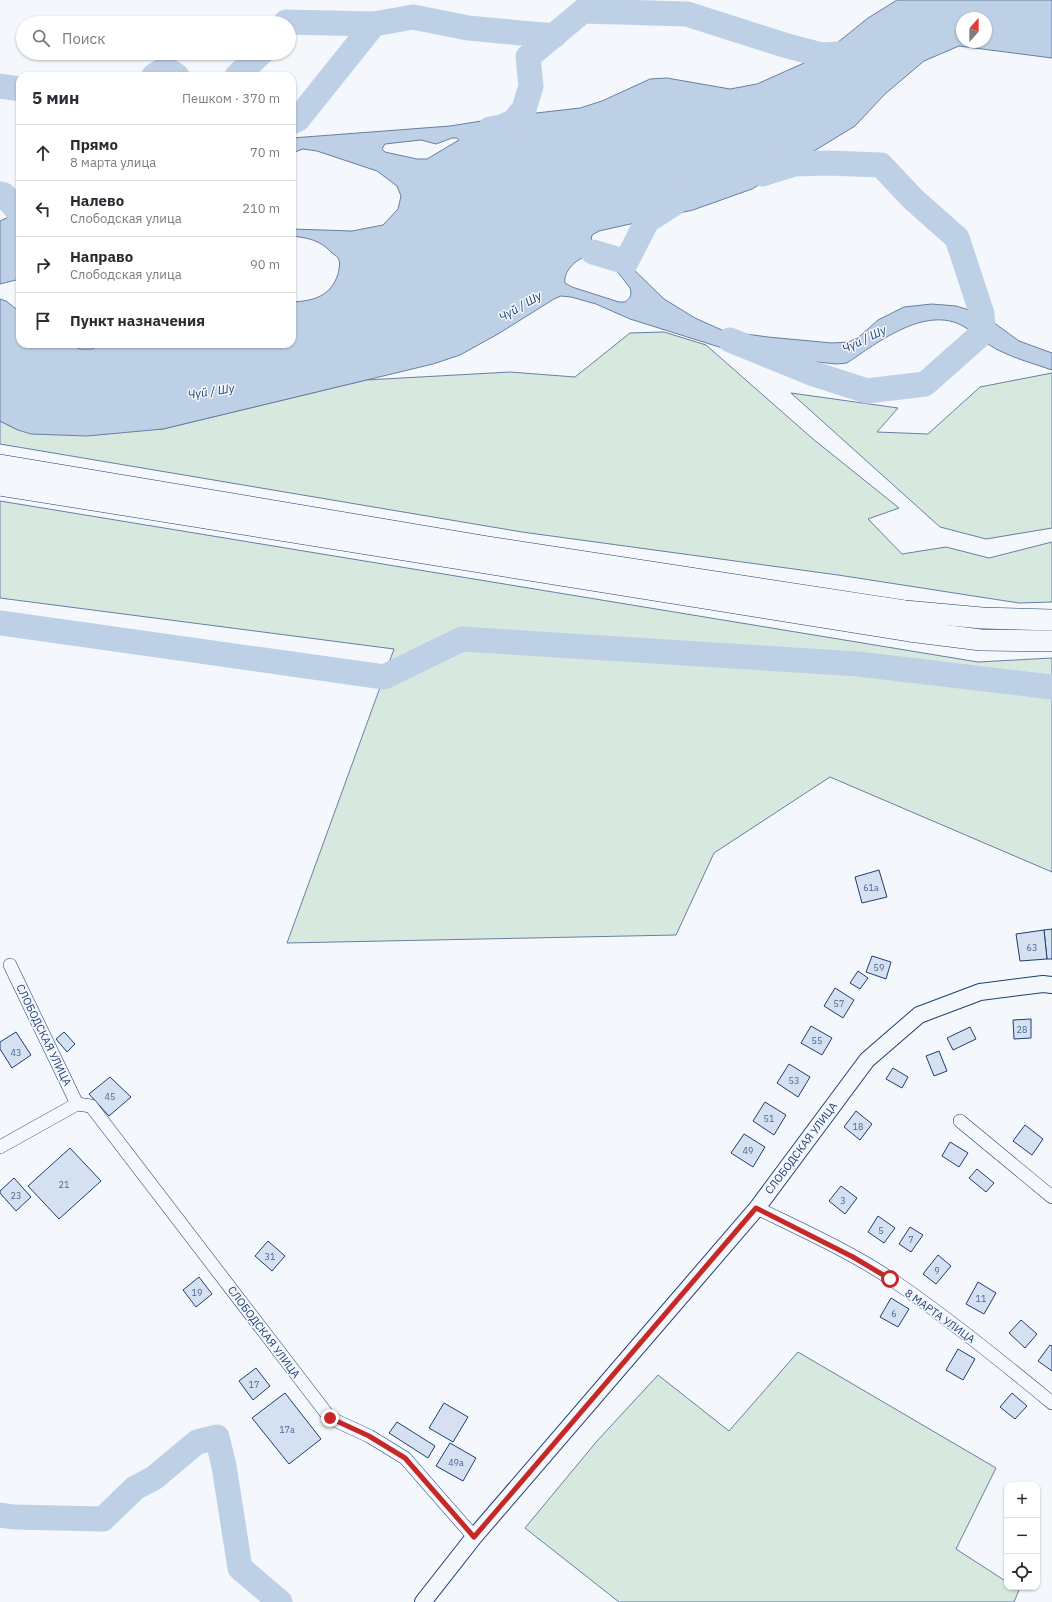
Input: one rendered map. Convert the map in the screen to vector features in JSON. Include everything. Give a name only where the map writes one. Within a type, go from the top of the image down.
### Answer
[{"type":"highway","points":[[0,465],[488,547],[905,610],[982,618],[1052,620]]},
{"type":"highway","points":[[0,485],[909,631],[981,640],[1052,640]]},
{"type":"street","name":"СЛОБОДСКАЯ УЛИЦА","points":[[10,965],[77,1104],[90,1106],[330,1418],[369,1436],[405,1458],[474,1537]]},
{"type":"street","name":"СЛОБОДСКАЯ УЛИЦА","points":[[423,1602],[474,1537],[756,1208],[868,1060],[919,1015],[980,992],[1043,984],[1052,985]]},
{"type":"street","points":[[0,1147],[77,1104]]},
{"type":"street","points":[[960,1121],[1050,1191]]},
{"type":"street","name":"8 МАРТА УЛИЦА","points":[[756,1208],[853,1257],[890,1279],[984,1347],[1052,1403]]},
{"type":"shaded area","points":[[664,332],[706,345],[813,439],[899,508],[868,519],[902,554],[946,547],[989,558],[1052,542],[1052,602],[1019,603],[838,575],[522,532],[0,444],[0,421],[18,430],[163,429],[366,380],[510,372],[575,377],[630,333]]},
{"type":"shaded area","points":[[1052,373],[1052,528],[986,539],[940,527],[791,393],[898,408],[877,432],[928,434],[980,387]]},
{"type":"shaded area","points":[[0,501],[978,662],[1052,658],[1052,872],[830,777],[714,853],[676,935],[287,943],[394,649],[0,598]]},
{"type":"shaded area","points":[[798,1352],[996,1468],[956,1549],[1004,1580],[1004,1590],[1019,1590],[1014,1602],[619,1602],[525,1528],[597,1441],[658,1375],[729,1431]]},
{"type":"water","name":"Чүй / Шу","points":[[897,0],[1052,0],[1052,58],[974,48],[992,48],[992,12],[956,12],[956,47],[924,61],[885,94],[855,126],[752,189],[693,210],[599,231],[592,235],[591,241],[626,262],[664,299],[695,318],[724,331],[832,343],[849,342],[860,336],[878,320],[904,307],[932,304],[956,306],[982,314],[1019,341],[1052,353],[1052,370],[1000,351],[963,326],[948,321],[933,320],[918,323],[902,329],[872,346],[847,363],[837,364],[796,360],[761,353],[732,351],[630,319],[596,304],[571,297],[561,296],[460,355],[433,364],[163,429],[87,436],[31,434],[18,430],[0,421],[0,299],[6,301],[16,309],[16,348],[296,348],[296,301],[314,299],[321,296],[331,288],[338,274],[340,264],[337,257],[323,245],[318,242],[296,237],[296,229],[352,231],[383,225],[398,209],[401,196],[397,186],[377,171],[317,151],[303,149],[296,152],[296,138],[450,126],[519,115],[580,108],[602,101],[650,79],[667,78],[730,89],[757,84],[822,55],[868,18]],"holes":[[[452,138],[457,138],[459,140],[427,159],[417,159],[385,152],[382,149],[385,144],[421,140],[436,144]],[[586,256],[594,257],[607,262],[621,276],[630,288],[631,294],[629,299],[625,302],[619,302],[572,287],[565,283],[566,274],[574,263]]]},
{"type":"water","points":[[16,214],[16,280],[0,284],[0,221]]},
{"type":"building","points":[[879,870],[887,897],[862,903],[855,877]]},
{"type":"building","points":[[1052,929],[1052,959],[1047,959],[1044,930]]},
{"type":"building","points":[[1044,930],[1047,959],[1020,961],[1016,934]]},
{"type":"building","points":[[872,956],[891,962],[886,979],[866,972]]},
{"type":"building","points":[[858,971],[868,978],[860,989],[850,983]]},
{"type":"building","points":[[835,988],[854,1000],[843,1018],[824,1006]]},
{"type":"building","points":[[1031,1019],[1031,1038],[1014,1039],[1013,1020]]},
{"type":"building","points":[[811,1026],[832,1038],[822,1055],[801,1043]]},
{"type":"building","points":[[970,1027],[976,1039],[953,1050],[947,1038]]},
{"type":"building","points":[[16,1032],[31,1055],[12,1068],[0,1049],[0,1042]]},
{"type":"building","points":[[64,1032],[75,1044],[67,1052],[56,1039]]},
{"type":"building","points":[[939,1051],[947,1071],[934,1076],[926,1056]]},
{"type":"building","points":[[789,1064],[810,1077],[798,1097],[777,1083]]},
{"type":"building","points":[[893,1068],[908,1077],[902,1088],[886,1079]]},
{"type":"building","points":[[110,1077],[131,1097],[109,1116],[89,1094]]},
{"type":"building","points":[[765,1102],[786,1115],[774,1135],[753,1121]]},
{"type":"building","points":[[856,1111],[872,1124],[860,1140],[844,1127]]},
{"type":"building","points":[[1025,1125],[1043,1139],[1032,1155],[1013,1141]]},
{"type":"building","points":[[744,1134],[765,1147],[753,1167],[731,1153]]},
{"type":"building","points":[[950,1142],[968,1153],[959,1167],[942,1156]]},
{"type":"building","points":[[70,1148],[101,1181],[59,1219],[28,1186]]},
{"type":"building","points":[[977,1169],[994,1183],[986,1192],[969,1178]]},
{"type":"building","points":[[14,1178],[31,1197],[16,1211],[0,1193],[0,1191]]},
{"type":"building","points":[[841,1186],[857,1198],[845,1214],[829,1201]]},
{"type":"building","points":[[878,1216],[895,1228],[884,1243],[868,1232]]},
{"type":"building","points":[[910,1227],[923,1235],[911,1252],[899,1244]]},
{"type":"building","points":[[268,1241],[285,1256],[272,1271],[255,1256]]},
{"type":"building","points":[[938,1255],[951,1266],[936,1284],[923,1274]]},
{"type":"building","points":[[199,1277],[212,1294],[196,1307],[183,1290]]},
{"type":"building","points":[[978,1282],[996,1293],[984,1314],[966,1304]]},
{"type":"building","points":[[891,1298],[909,1309],[898,1327],[880,1317]]},
{"type":"building","points":[[1021,1320],[1037,1334],[1025,1348],[1009,1333]]},
{"type":"building","points":[[1050,1345],[1052,1346],[1052,1371],[1038,1361]]},
{"type":"building","points":[[958,1349],[975,1359],[963,1380],[946,1370]]},
{"type":"building","points":[[256,1368],[270,1386],[253,1400],[239,1381]]},
{"type":"building","points":[[285,1393],[321,1439],[289,1464],[252,1418]]},
{"type":"building","points":[[1012,1393],[1027,1406],[1015,1419],[1000,1407]]},
{"type":"building","points":[[444,1403],[468,1417],[453,1442],[429,1428]]},
{"type":"building","points":[[397,1422],[435,1446],[428,1458],[389,1433]]},
{"type":"building","points":[[450,1443],[476,1458],[463,1481],[436,1466]]},
{"type":"waterway","points":[[490,129],[501,127],[513,122],[524,109],[531,86],[528,57],[583,11],[687,14],[784,45],[822,55],[857,53]]},
{"type":"waterway","points":[[296,120],[374,24],[413,17],[468,28],[554,36]]},
{"type":"waterway","points":[[296,22],[374,24]]},
{"type":"waterway","points":[[241,72],[254,60]]},
{"type":"waterway","points":[[160,72],[166,68],[172,72]]},
{"type":"waterway","points":[[0,86],[16,88]]},
{"type":"waterway","points":[[730,340],[811,373],[867,391],[925,384],[978,337],[983,328],[982,314],[957,238],[913,199],[881,165],[828,163],[794,164],[762,174]]},
{"type":"waterway","points":[[0,194],[4,195],[16,208]]},
{"type":"waterway","points":[[593,252],[626,262],[647,221],[675,203]]},
{"type":"waterway","points":[[0,623],[384,677],[462,639],[858,664],[1052,687]]},
{"type":"waterway","points":[[0,1515],[13,1517],[103,1519],[135,1488],[154,1478],[197,1442],[217,1437],[224,1466],[240,1568],[280,1602]]},
{"type":"route","points":[[330,1418],[369,1436],[405,1458],[474,1537],[756,1208],[814,1236],[890,1279]]}]
